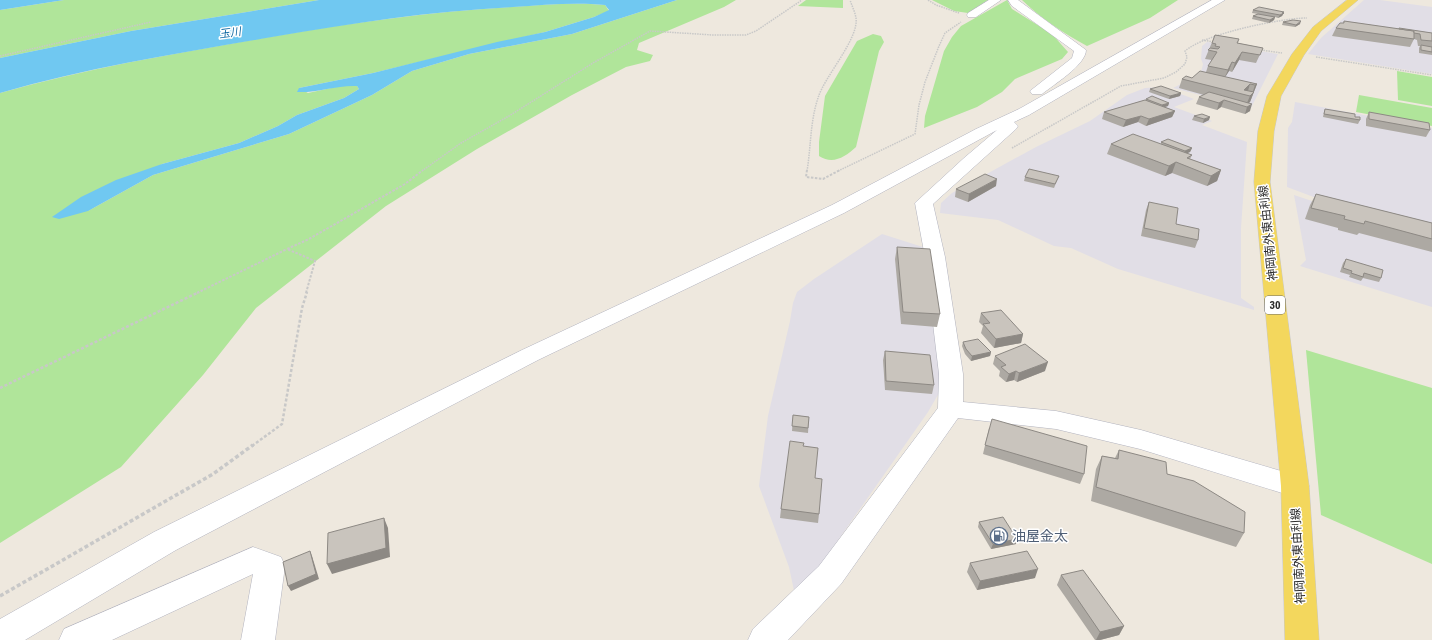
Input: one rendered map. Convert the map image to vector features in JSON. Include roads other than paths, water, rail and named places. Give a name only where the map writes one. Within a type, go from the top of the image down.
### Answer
[{"type":"main road","name":"神岡南外東由利線","points":[[1302,640],[1295,486],[1262,182],[1266,131],[1274,96],[1298,55],[1317,29],[1353,0]]},
{"type":"street","points":[[972,15],[996,0]]},
{"type":"street","points":[[765,640],[830,575],[951,409],[951,374],[935,257],[924,203],[1018,120],[1038,89],[1077,60],[1080,54],[1080,50],[1016,4],[1013,0]]},
{"type":"street","points":[[0,637],[172,537],[530,355],[838,209],[981,132],[1024,112],[1220,0]]},
{"type":"street","points":[[951,409],[1056,420],[1141,440],[1295,486]]},
{"type":"street","points":[[76,640],[253,560],[270,566],[258,640]]},
{"type":"water","points":[[0,0],[64,0],[0,10]]},
{"type":"water","name":"玉川","points":[[319,0],[677,0],[572,34],[469,54],[412,71],[372,95],[289,134],[153,175],[88,211],[59,219],[52,217],[81,197],[116,180],[162,164],[239,143],[278,126],[297,115],[344,98],[359,89],[357,86],[350,86],[297,92],[299,88],[373,73],[497,42],[545,32],[594,17],[609,10],[605,5],[559,4],[452,11],[362,22],[135,61],[0,93],[0,58],[131,31]]},
{"type":"place","name":"油屋金太","points":[[999,536]]}]
